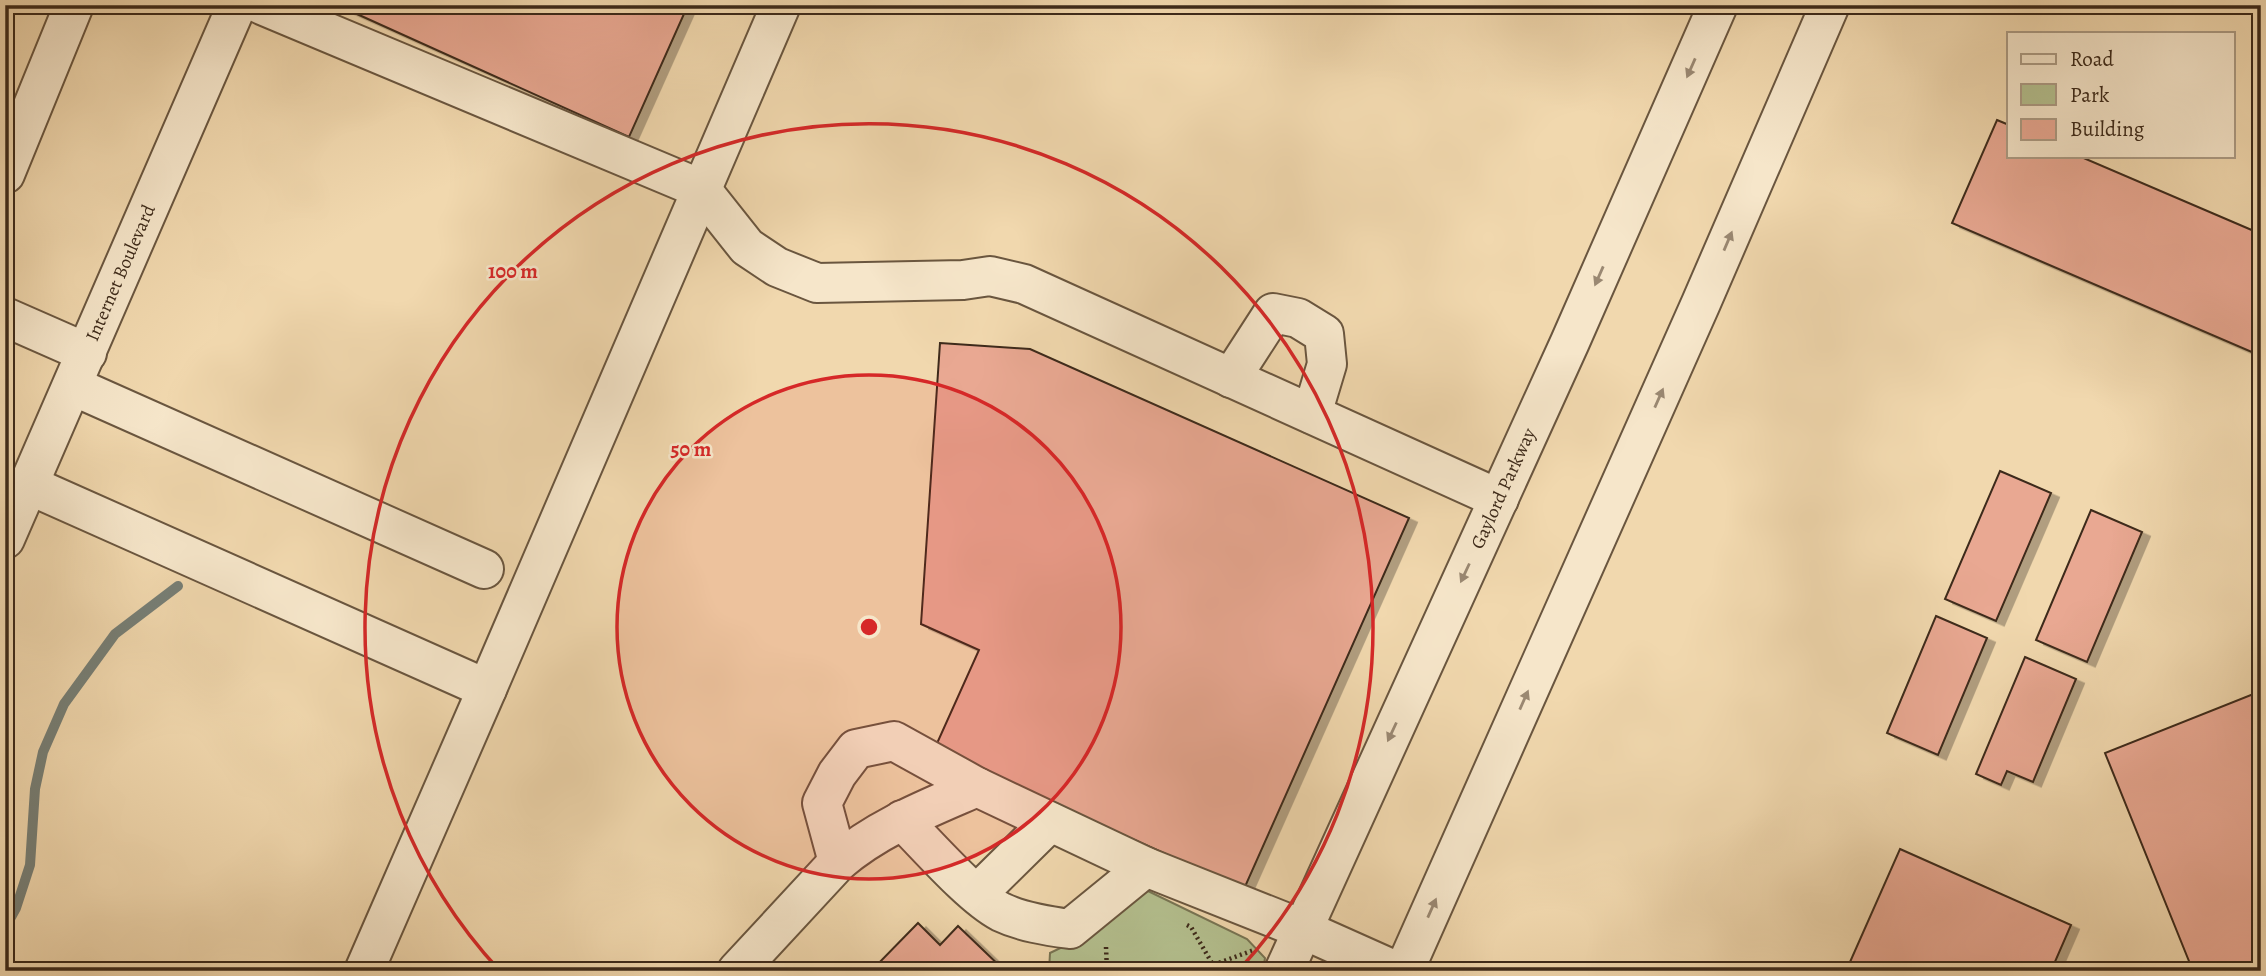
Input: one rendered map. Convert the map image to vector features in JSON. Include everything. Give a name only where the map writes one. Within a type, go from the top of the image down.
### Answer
[{"type":"street","name":"Internet Boulevard","points":[[5,539],[237,5]]},
{"type":"street","points":[[262,5],[701,189],[747,247],[777,267],[817,283],[963,280],[990,276],[1024,284],[1499,499]]},
{"type":"street","points":[[364,971],[780,5]]},
{"type":"street","name":"Gaylord Parkway","points":[[1271,960],[1302,929],[1499,499],[1718,5]]},
{"type":"street","points":[[1404,971],[1830,5]]},
{"type":"street","points":[[5,174],[16,115],[64,8]]},
{"type":"street","points":[[1231,378],[1273,313],[1298,318],[1324,334],[1327,364],[1312,414]]},
{"type":"street","points":[[5,317],[80,369],[484,569]]},
{"type":"street","points":[[29,485],[487,689]]},
{"type":"street","points":[[838,862],[822,803],[837,774],[856,749],[894,741],[977,787],[1146,867],[1302,929],[1396,971]]},
{"type":"street","points":[[737,971],[855,847],[902,820],[977,787]]},
{"type":"street","points":[[902,820],[977,894],[1001,912],[1036,924],[1070,929],[1146,867]]},
{"type":"street","points":[[977,894],[1050,821]]},
{"type":"path","points":[[1180,921],[1191,927],[1212,968],[1271,960]]},
{"type":"path","points":[[1107,939],[1107,971]]},
{"type":"green space","points":[[1115,875],[1247,939],[1265,958],[1263,971],[1049,971],[1050,953],[1071,943]]},
{"type":"building","points":[[337,5],[688,5],[629,137]]},
{"type":"building","points":[[1997,120],[2007,124],[2007,158],[2084,158],[2261,234],[2261,356],[1952,223]]},
{"type":"building","points":[[940,343],[1030,349],[1409,518],[1244,889],[934,750],[979,650],[921,624]]},
{"type":"building","points":[[2000,471],[2051,493],[1996,621],[1945,599]]},
{"type":"building","points":[[2091,510],[2142,532],[2087,662],[2036,640]]},
{"type":"building","points":[[1936,616],[1987,638],[1938,755],[1887,733]]},
{"type":"building","points":[[2025,657],[2076,679],[2033,782],[2007,771],[2001,785],[1976,774]]},
{"type":"building","points":[[2261,691],[2261,971],[2193,971],[2105,753]]},
{"type":"building","points":[[1900,849],[2071,925],[2051,971],[1846,971]]},
{"type":"building","points":[[918,923],[940,945],[958,926],[1005,971],[871,971]]},
{"type":"waterway","points":[[5,928],[16,908],[30,865],[35,789],[43,752],[64,704],[115,634],[178,586]]}]
